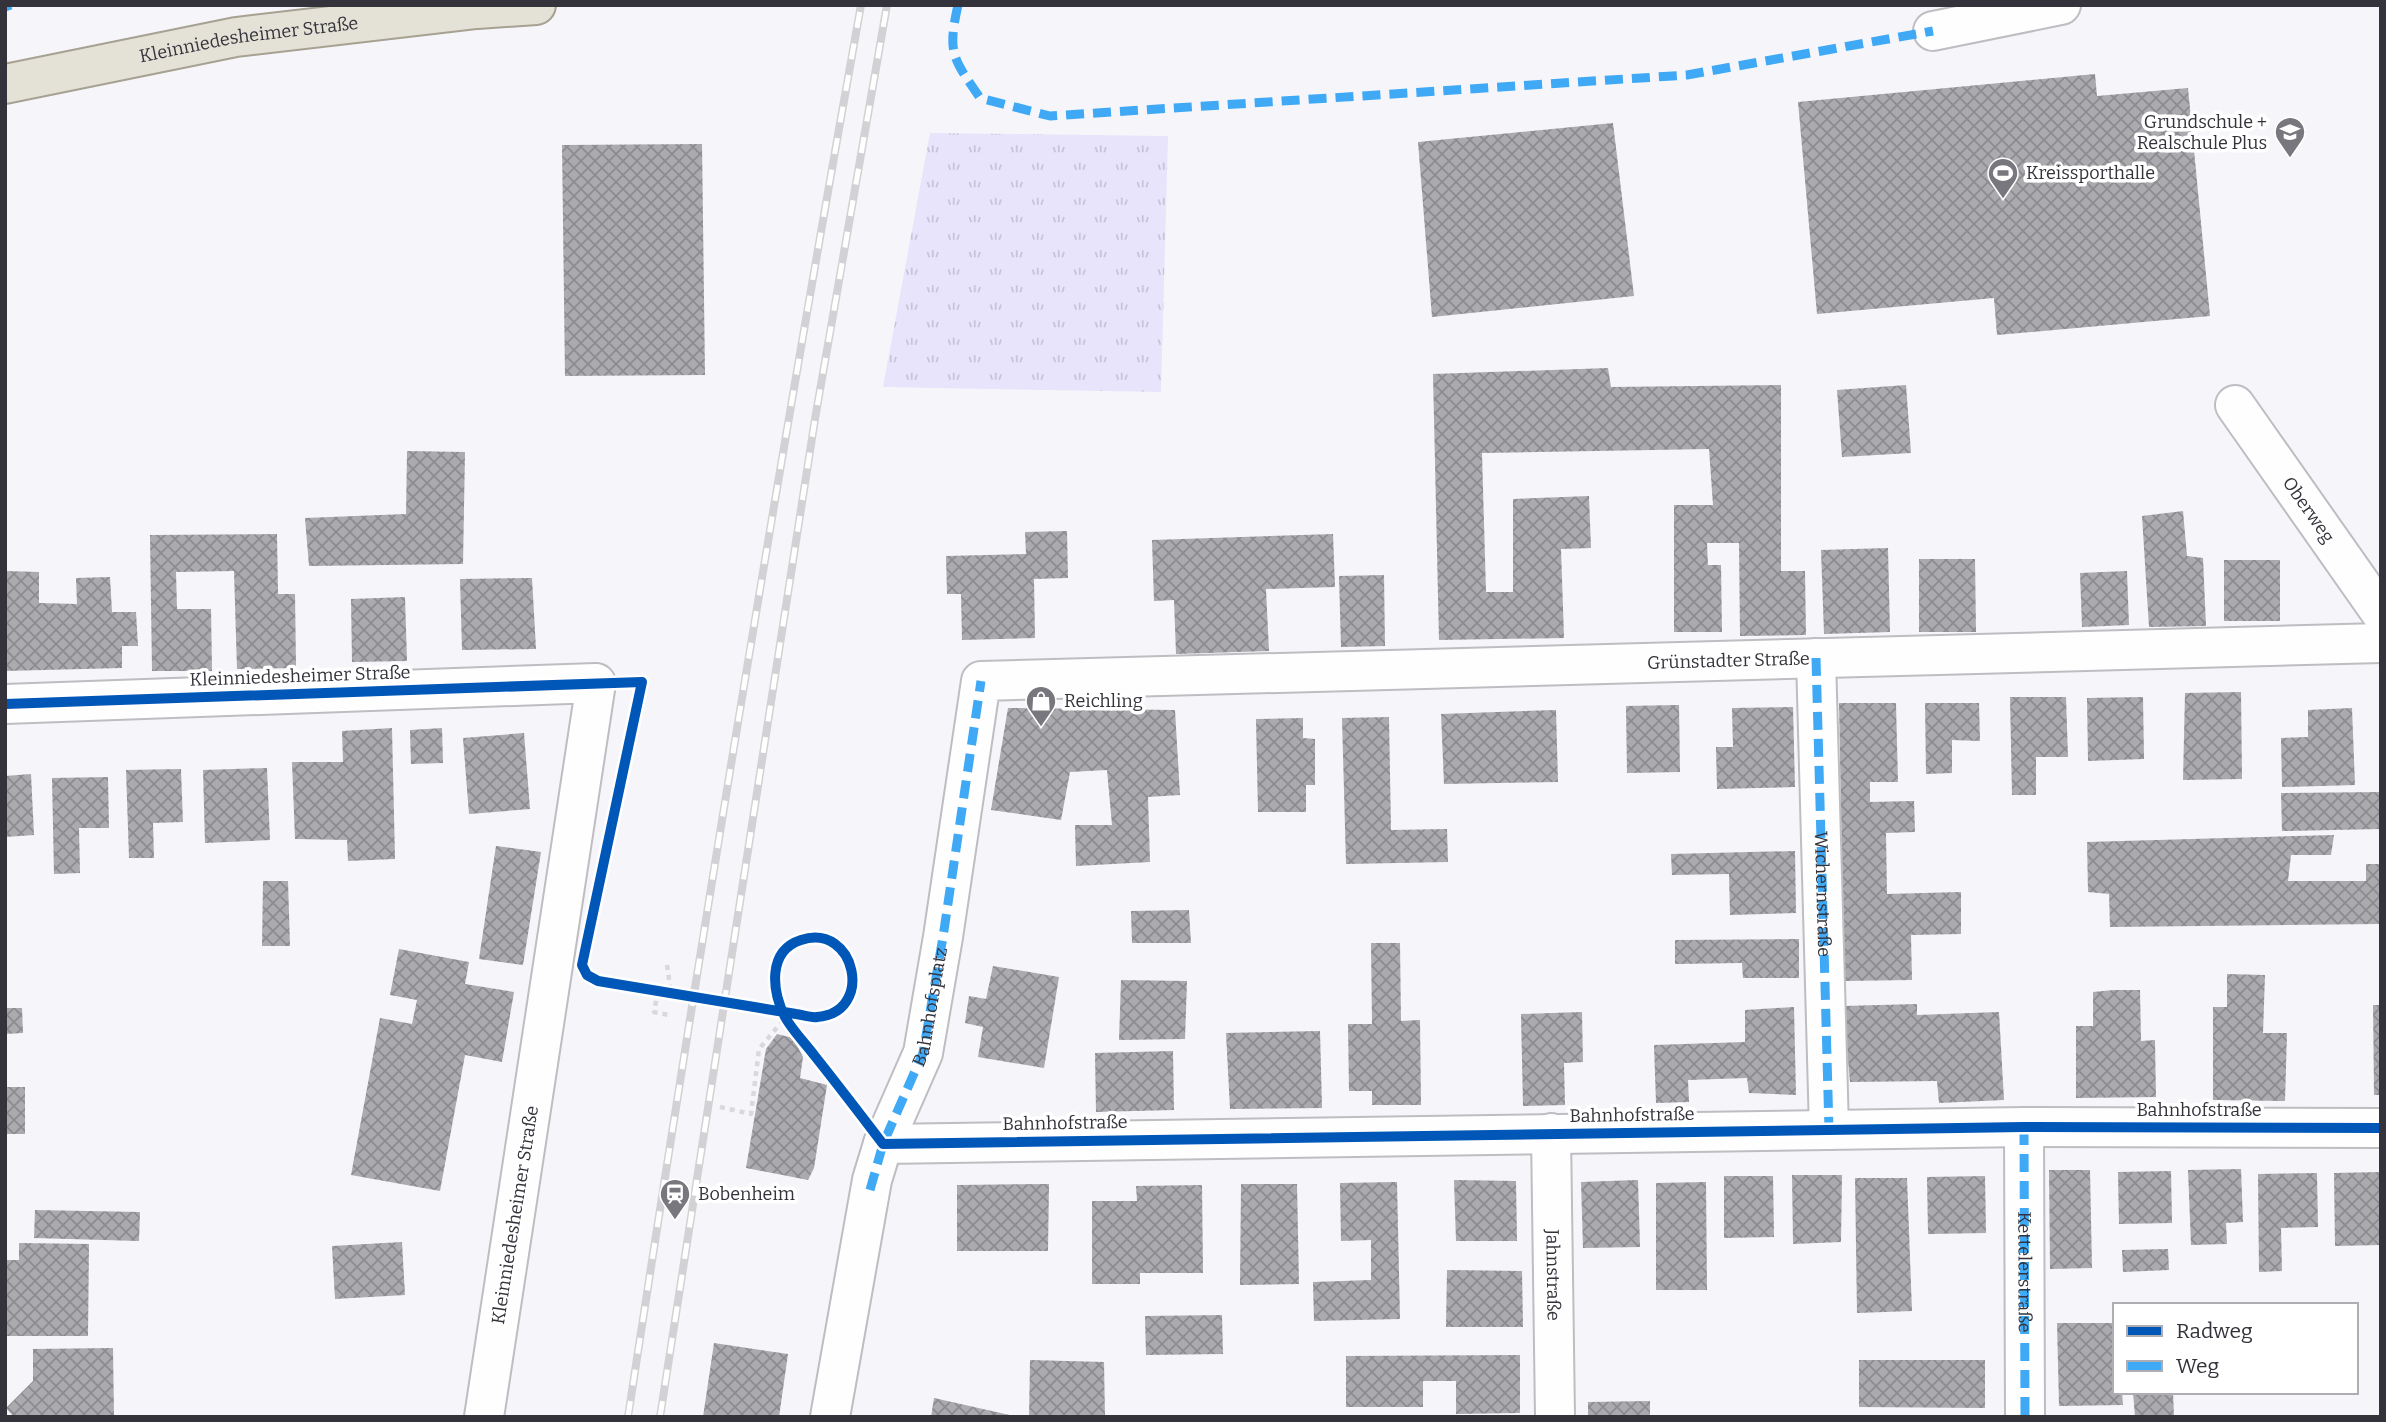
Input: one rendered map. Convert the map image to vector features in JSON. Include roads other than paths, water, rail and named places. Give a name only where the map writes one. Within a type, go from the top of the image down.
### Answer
[{"type":"main road","name":"Kleinniedesheimer Straße","points":[[5,84],[236,37],[477,9],[536,5]]},
{"type":"street","points":[[1933,31],[2061,5]]},
{"type":"street","name":"Oberweg","points":[[2235,405],[2381,613]]},
{"type":"street","name":"Grünstadter Straße","points":[[1075,678],[2381,643]]},
{"type":"street","name":"Wichernstraße","points":[[1816,658],[1829,1130]]},
{"type":"street","name":"Bahnhofsplatz","points":[[831,1417],[870,1190],[883,1144],[923,1052],[981,681],[1075,678]]},
{"type":"street","name":"Kleinniedesheimer Straße","points":[[5,704],[596,683],[484,1417]]},
{"type":"street","name":"Bahnhofstraße","points":[[883,1144],[2024,1127],[2381,1128]]},
{"type":"street","name":"Kettelerstraße","points":[[2024,1127],[2025,1417]]},
{"type":"street","name":"Jahnstraße","points":[[1551,1133],[1555,1417]]},
{"type":"railway","points":[[628,1417],[740,710],[861,5]]},
{"type":"railway","points":[[660,1417],[815,419],[887,5]]},
{"type":"place","name":"Grundschule + Realschule Plus","points":[[2290,159]]},
{"type":"place","name":"Kreissporthalle","points":[[2003,200]]},
{"type":"place","name":"Reichling","points":[[1041,728]]},
{"type":"place","name":"Bobenheim","points":[[675,1221]]}]
